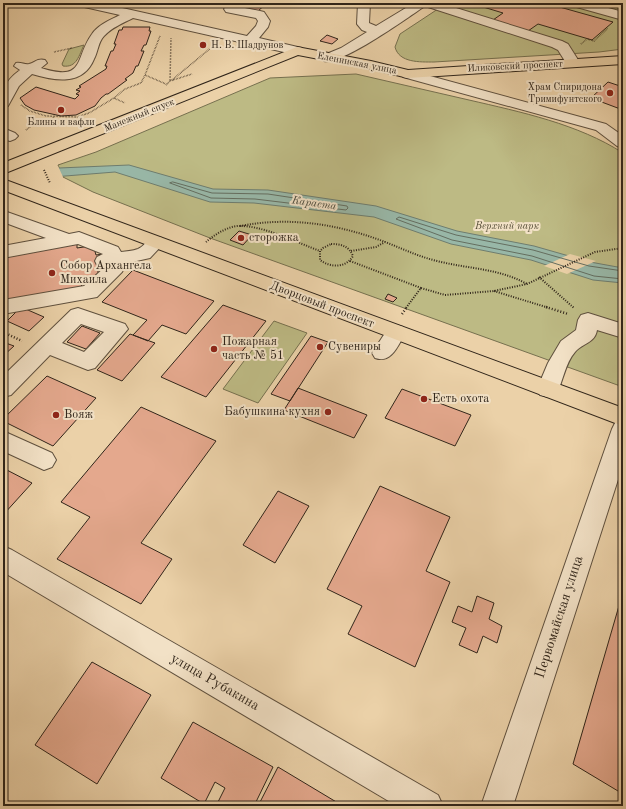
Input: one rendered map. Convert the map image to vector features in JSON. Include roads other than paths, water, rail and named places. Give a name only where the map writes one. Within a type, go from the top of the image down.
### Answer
[{"type":"main road","name":"Еленинская улица","points":[[297,51],[408,74]]},
{"type":"main road","name":"Манежный спуск","points":[[3,170],[297,51]]},
{"type":"main road","name":"Манежный спуск","points":[[275,61],[329,58]]},
{"type":"main road","name":"Иликовский проспект","points":[[408,74],[623,60]]},
{"type":"main road","name":"Дворцовый проспект","points":[[3,184],[156,242],[398,324],[548,389],[623,417]]},
{"type":"street","name":"Еленинская улица","points":[[84,3],[297,51]]},
{"type":"street","points":[[364,3],[363,24],[366,27],[376,31]]},
{"type":"street","points":[[329,58],[346,51],[422,3]]},
{"type":"street","points":[[427,3],[563,47],[573,63]]},
{"type":"street","points":[[577,3],[622,16]]},
{"type":"street","points":[[21,66],[58,76],[66,77],[73,74],[83,67],[98,35],[148,6]]},
{"type":"street","points":[[230,9],[260,15],[264,21],[262,27],[249,41]]},
{"type":"street","points":[[3,103],[11,86],[20,76],[40,62]]},
{"type":"street","name":"Еленинская улица","points":[[408,74],[601,127],[623,142]]},
{"type":"street","points":[[601,127],[623,130]]},
{"type":"street","points":[[7,217],[68,240]]},
{"type":"street","points":[[3,252],[79,238],[112,251],[109,260]]},
{"type":"street","points":[[109,260],[144,254],[156,242]]},
{"type":"street","points":[[3,307],[90,292],[115,268],[109,260]]},
{"type":"street","points":[[3,389],[78,315],[118,329],[88,362],[47,346]]},
{"type":"street","points":[[548,389],[558,363],[568,346],[586,334],[588,320],[623,331]]},
{"type":"street","points":[[382,353],[398,324]]},
{"type":"street","name":"Первомайская улица","points":[[497,806],[623,429]]},
{"type":"street","points":[[3,440],[44,460]]},
{"type":"street","name":"улица Рубакина","points":[[3,558],[427,806]]},
{"type":"water","name":"Караста","points":[[129,165],[213,189],[268,190],[376,206],[457,231],[534,246],[590,262],[623,268],[623,283],[593,280],[531,260],[451,244],[374,217],[254,203],[210,202],[115,172],[3,181],[59,168]]},
{"type":"place","name":"Н. В. Шадрунов","points":[[203,45]]},
{"type":"place","name":"Храм Спиридона Тримифунтского","points":[[610,93]]},
{"type":"place","name":"Блины и вафли","points":[[61,110]]},
{"type":"place","name":"сторожка","points":[[241,238]]},
{"type":"place","name":"Собор Архангела Михаила","points":[[52,273]]},
{"type":"place","name":"Сувениры","points":[[320,347]]},
{"type":"place","name":"Пожарная часть № 51","points":[[214,349]]},
{"type":"place","name":"Есть охота","points":[[424,399]]},
{"type":"place","name":"Бабушкина кухня","points":[[328,412]]},
{"type":"place","name":"Вояж","points":[[56,415]]},
{"type":"park label","name":"Верхний парк","points":[[507,226]]}]
